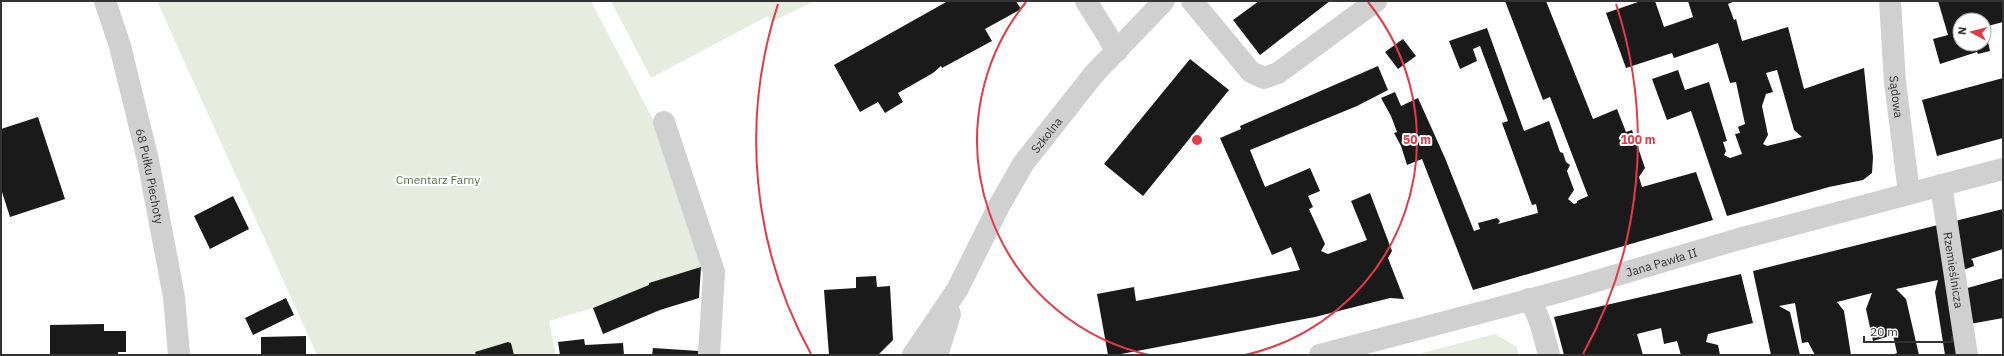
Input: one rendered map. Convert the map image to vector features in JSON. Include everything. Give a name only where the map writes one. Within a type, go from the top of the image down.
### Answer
[{"type":"street","name":"68 Pułku Piechoty","points":[[105,1],[120,46],[148,160],[174,297],[179,355]]},
{"type":"street","points":[[1086,1],[1117,51]]},
{"type":"street","name":"Szkolna","points":[[913,355],[957,290],[999,206],[1023,164],[1094,74],[1164,1]]},
{"type":"street","points":[[1192,1],[1251,72],[1264,78],[1278,73],[1376,1]]},
{"type":"street","name":"Sądowa","points":[[1890,1],[1895,82],[1909,193]]},
{"type":"street","points":[[664,122],[714,272],[708,355]]},
{"type":"street","name":"Jana Pawła II","points":[[1320,355],[1529,299],[1739,239],[2003,169]]},
{"type":"street","name":"Rzemieślnicza","points":[[1941,185],[1967,355]]},
{"type":"street","name":"Szkolna","points":[[938,354],[957,290]]},
{"type":"street","points":[[1529,299],[1536,309],[1549,355]]},
{"type":"green space","name":"Cmentarz Farny","points":[[157,1],[591,1],[662,137],[701,267],[593,308],[549,321],[556,355],[317,355]]},
{"type":"green space","points":[[611,1],[815,1],[771,22],[768,16],[651,78]]},
{"type":"green space","points":[[1495,334],[1517,347],[1518,355],[1415,355]]},
{"type":"building","points":[[948,1],[1016,1],[1021,9],[985,29],[992,41],[942,68],[941,66],[933,73],[898,93],[903,102],[885,113],[878,102],[860,112],[834,65]]},
{"type":"building","points":[[1259,1],[1330,1],[1260,55],[1233,20]]},
{"type":"building","points":[[1505,1],[1546,1],[1593,119],[1617,109],[1626,132],[1632,130],[1645,168],[1639,177],[1642,187],[1696,172],[1713,220],[1473,290],[1422,159],[1407,165],[1401,146],[1394,133],[1397,132],[1391,116],[1381,98],[1395,92],[1401,106],[1418,98],[1445,158],[1474,231],[1480,229],[1478,223],[1497,218],[1500,221],[1498,224],[1538,213],[1536,204],[1532,205],[1502,123],[1508,121],[1480,46],[1473,49],[1477,61],[1460,69],[1449,41],[1487,28],[1524,131],[1549,121],[1560,152],[1563,153],[1566,162],[1570,165],[1567,171],[1574,190],[1568,199],[1574,204],[1588,196],[1550,97],[1543,100]]},
{"type":"building","points":[[1641,1],[1655,1],[1664,27],[1693,17],[1688,1],[1735,1],[1728,4],[1734,20],[1736,19],[1742,41],[1788,27],[1804,89],[1864,68],[1873,157],[1872,173],[1863,180],[1829,187],[1727,216],[1691,111],[1667,120],[1652,79],[1678,70],[1685,90],[1709,82],[1727,141],[1723,142],[1726,151],[1724,155],[1730,158],[1742,154],[1735,134],[1740,133],[1738,127],[1745,124],[1736,82],[1730,83],[1718,43],[1674,58],[1672,53],[1626,68],[1606,13]],"holes":[[[1777,70],[1794,130],[1802,137],[1767,146],[1763,144],[1768,135],[1762,106],[1766,94],[1773,92],[1766,73]]]},
{"type":"building","points":[[1938,1],[2003,1],[2003,22],[1992,25],[1992,12],[1952,12],[1952,52],[1977,52],[1940,64],[1933,39],[1948,35]]},
{"type":"building","points":[[1403,39],[1416,56],[1398,69],[1385,52]]},
{"type":"building","points":[[1190,59],[1229,90],[1143,196],[1104,164]]},
{"type":"building","points":[[1378,66],[1388,90],[1357,106],[1250,150],[1265,187],[1310,168],[1320,191],[1308,196],[1313,207],[1309,209],[1325,244],[1321,251],[1328,254],[1367,240],[1351,201],[1370,193],[1392,251],[1388,258],[1404,299],[1390,298],[1315,317],[1116,355],[1108,355],[1097,294],[1134,287],[1136,301],[1300,270],[1291,247],[1272,255],[1220,138],[1241,129],[1240,126]]},
{"type":"building","points":[[2003,78],[2003,138],[1937,156],[1922,100]]},
{"type":"building","points":[[38,117],[65,199],[10,217],[1,189],[1,129]]},
{"type":"building","points":[[233,196],[249,229],[210,249],[194,216]]},
{"type":"building","points":[[2003,209],[2003,249],[1971,259],[1974,266],[1961,271],[1951,222]]},
{"type":"building","points":[[1938,225],[1963,355],[1945,355],[1935,292],[1938,280],[1896,289],[1906,299],[1919,355],[1892,355],[1897,353],[1893,335],[1873,341],[1866,309],[1872,293],[1837,302],[1844,311],[1851,355],[1815,355],[1808,342],[1802,343],[1795,303],[1779,306],[1790,312],[1800,355],[1771,355],[1753,271]]},
{"type":"building","points":[[701,267],[699,298],[660,310],[603,334],[593,308],[649,285],[649,283]]},
{"type":"building","points":[[1741,274],[1753,323],[1708,334],[1706,342],[1718,345],[1720,355],[1681,355],[1677,341],[1664,344],[1661,328],[1637,334],[1643,355],[1564,355],[1554,317]]},
{"type":"building","points":[[876,276],[877,287],[890,286],[893,340],[878,355],[829,355],[824,290],[856,288],[856,277]]},
{"type":"building","points":[[2003,278],[2003,318],[1970,324],[1964,289]]},
{"type":"building","points":[[286,298],[294,315],[253,335],[245,318]]},
{"type":"building","points":[[104,324],[104,331],[126,331],[126,352],[118,352],[118,355],[50,355],[50,325]]},
{"type":"building","points":[[306,336],[306,355],[261,355],[261,337]]},
{"type":"building","points":[[584,339],[585,345],[623,343],[624,355],[560,355],[558,342]]},
{"type":"building","points":[[508,342],[511,343],[514,355],[476,355],[475,352]]},
{"type":"building","points":[[653,348],[699,351],[698,355],[652,355]]}]
